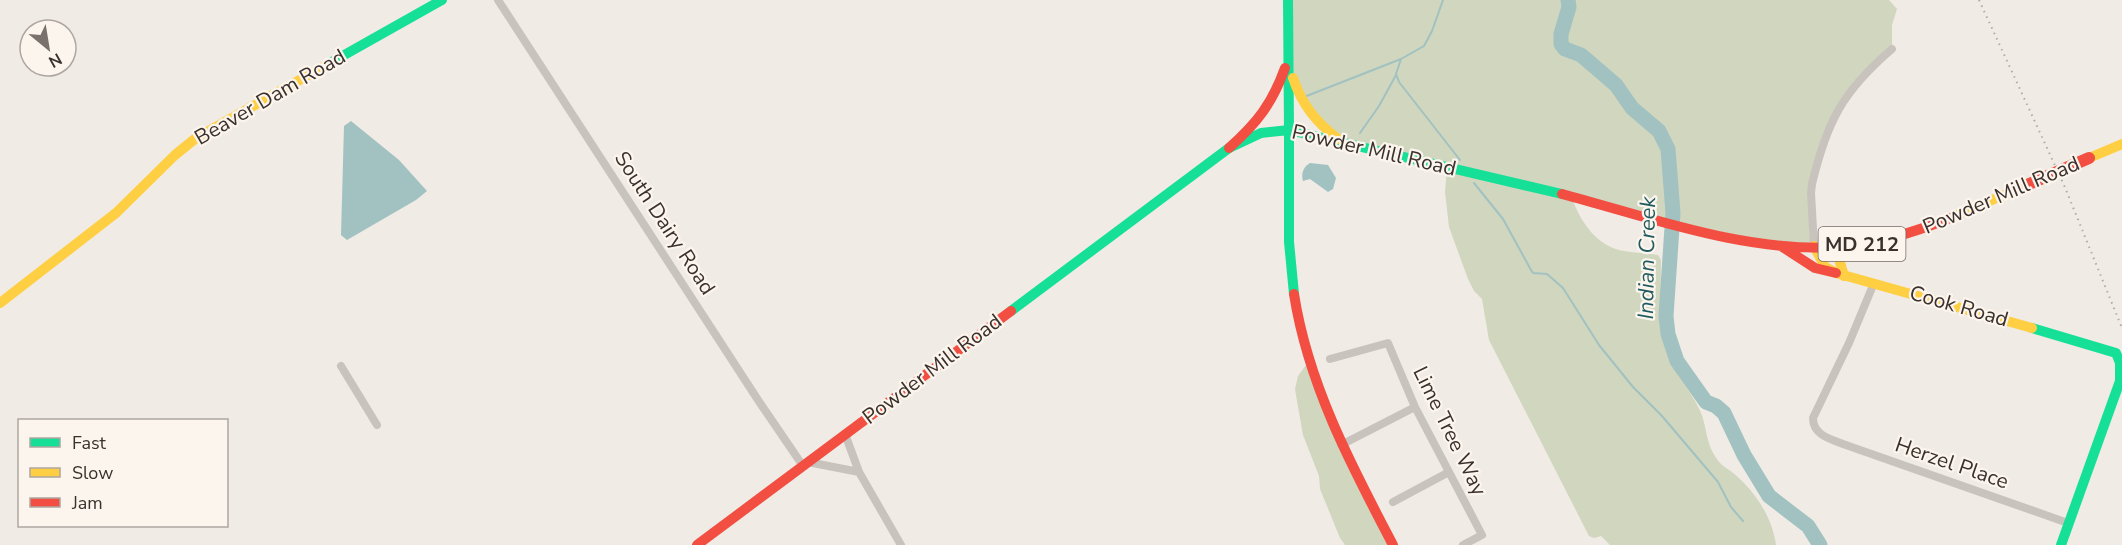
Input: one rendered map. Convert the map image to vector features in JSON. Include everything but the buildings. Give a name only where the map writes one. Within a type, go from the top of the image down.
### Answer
[{"type":"main road","name":"Beaver Dam Road","points":[[0,303],[117,213],[182,148],[196,138],[442,0]]},
{"type":"main road","points":[[1288,0],[1289,250],[1296,306],[1310,365],[1322,402],[1341,446],[1393,545]]},
{"type":"main road","points":[[1288,62],[1299,99],[1304,107],[1311,117],[1342,141]]},
{"type":"main road","points":[[1229,147],[1263,116],[1272,102],[1288,62]]},
{"type":"main road","name":"Powder Mill Road","points":[[697,545],[1229,147],[1261,133],[1289,130],[1342,141],[1526,185],[1726,238],[1780,245],[1814,246],[1846,246],[1892,238],[1930,227],[2122,144]]},
{"type":"main road","name":"Cook Road","points":[[1780,245],[1815,268],[1977,311],[2116,353],[2122,367],[2121,383]]},
{"type":"main road","points":[[1814,246],[1825,267],[1840,274],[1839,259],[1846,246]]},
{"type":"main road","points":[[2061,545],[2121,383]]},
{"type":"street","name":"South Dairy Road","points":[[498,0],[758,400],[805,464]]},
{"type":"street","points":[[1814,246],[1811,210],[1812,184],[1830,127],[1837,110],[1852,87],[1892,49]]},
{"type":"street","name":"Herzel Place","points":[[1874,283],[1849,344],[1813,418],[1816,429],[1824,437],[2068,523]]},
{"type":"street","name":"Lime Tree Way","points":[[1330,359],[1388,343],[1415,407],[1482,535],[1462,545]]},
{"type":"street","points":[[341,366],[377,425]]},
{"type":"street","points":[[1341,446],[1415,407]]},
{"type":"street","points":[[845,434],[859,472],[901,545]]},
{"type":"street","points":[[805,464],[859,472]]},
{"type":"street","points":[[1393,502],[1449,472]]},
{"type":"green space","points":[[1288,0],[1889,0],[1897,9],[1892,25],[1892,49],[1837,110],[1812,184],[1814,246],[1780,245],[1572,198],[1585,224],[1598,239],[1614,249],[1658,255],[1661,260],[1663,327],[1673,365],[1701,413],[1712,451],[1721,464],[1755,495],[1771,524],[1776,545],[1610,545],[1601,536],[1594,538],[1589,536],[1489,340],[1482,299],[1474,291],[1468,279],[1449,227],[1445,192],[1447,167],[1342,141],[1311,117],[1288,62]]},
{"type":"green space","points":[[1309,361],[1393,545],[1345,545],[1340,538],[1320,489],[1319,476],[1303,435],[1297,401],[1295,389],[1298,376]]},
{"type":"water","points":[[351,121],[399,160],[427,191],[416,200],[347,240],[341,235],[344,126]]},
{"type":"water","points":[[1310,163],[1328,165],[1336,178],[1333,189],[1328,192],[1310,179],[1303,181],[1303,171]]},
{"type":"waterway","points":[[1304,97],[1401,59],[1424,46],[1443,0]]},
{"type":"waterway","name":"Indian Creek","points":[[1568,0],[1569,7],[1561,34],[1561,44],[1565,49],[1581,55],[1616,85],[1632,108],[1659,131],[1668,149],[1673,213],[1666,316],[1668,334],[1677,361],[1706,402],[1716,406],[1724,413],[1744,455],[1769,496],[1808,526],[1820,545]]},
{"type":"waterway","points":[[1401,59],[1396,74],[1399,82],[1460,160]]},
{"type":"waterway","points":[[1360,133],[1379,106],[1396,75]]},
{"type":"waterway","points":[[1474,183],[1503,219],[1533,273],[1547,274],[1563,288],[1599,345],[1633,387],[1662,416],[1718,482],[1731,507],[1743,521]]},
{"type":"railway","points":[[1979,0],[2064,185],[2122,328]]},
{"type":"traffic: fast","points":[[330,63],[442,0]]},
{"type":"traffic: fast","points":[[1288,0],[1289,130],[1562,194]]},
{"type":"traffic: fast","points":[[1011,311],[1229,148],[1261,133],[1289,130],[1289,242],[1294,294]]},
{"type":"traffic: fast","points":[[2032,328],[2116,353],[2120,363],[2120,381],[2061,545]]},
{"type":"traffic: slow","points":[[0,303],[116,213],[175,155],[196,138],[330,63]]},
{"type":"traffic: slow","points":[[1293,78],[1301,97],[1311,112],[1338,139]]},
{"type":"traffic: slow","points":[[2089,158],[2122,144]]},
{"type":"traffic: slow","points":[[1950,218],[2027,185]]},
{"type":"traffic: slow","points":[[1814,246],[1825,267],[1836,273],[2032,328]]},
{"type":"traffic: slow","points":[[1844,276],[1839,259],[1847,246]]},
{"type":"traffic: jam","points":[[1229,148],[1263,112],[1285,68]]},
{"type":"traffic: jam","points":[[2027,185],[2089,158]]},
{"type":"traffic: jam","points":[[1562,194],[1700,232],[1770,245],[1840,247],[1868,243],[1910,233],[1950,218]]},
{"type":"traffic: jam","points":[[1781,246],[1815,268],[1836,273]]},
{"type":"traffic: jam","points":[[1294,294],[1309,360],[1320,392],[1347,454],[1393,545]]},
{"type":"traffic: jam","points":[[697,545],[1011,311]]}]
